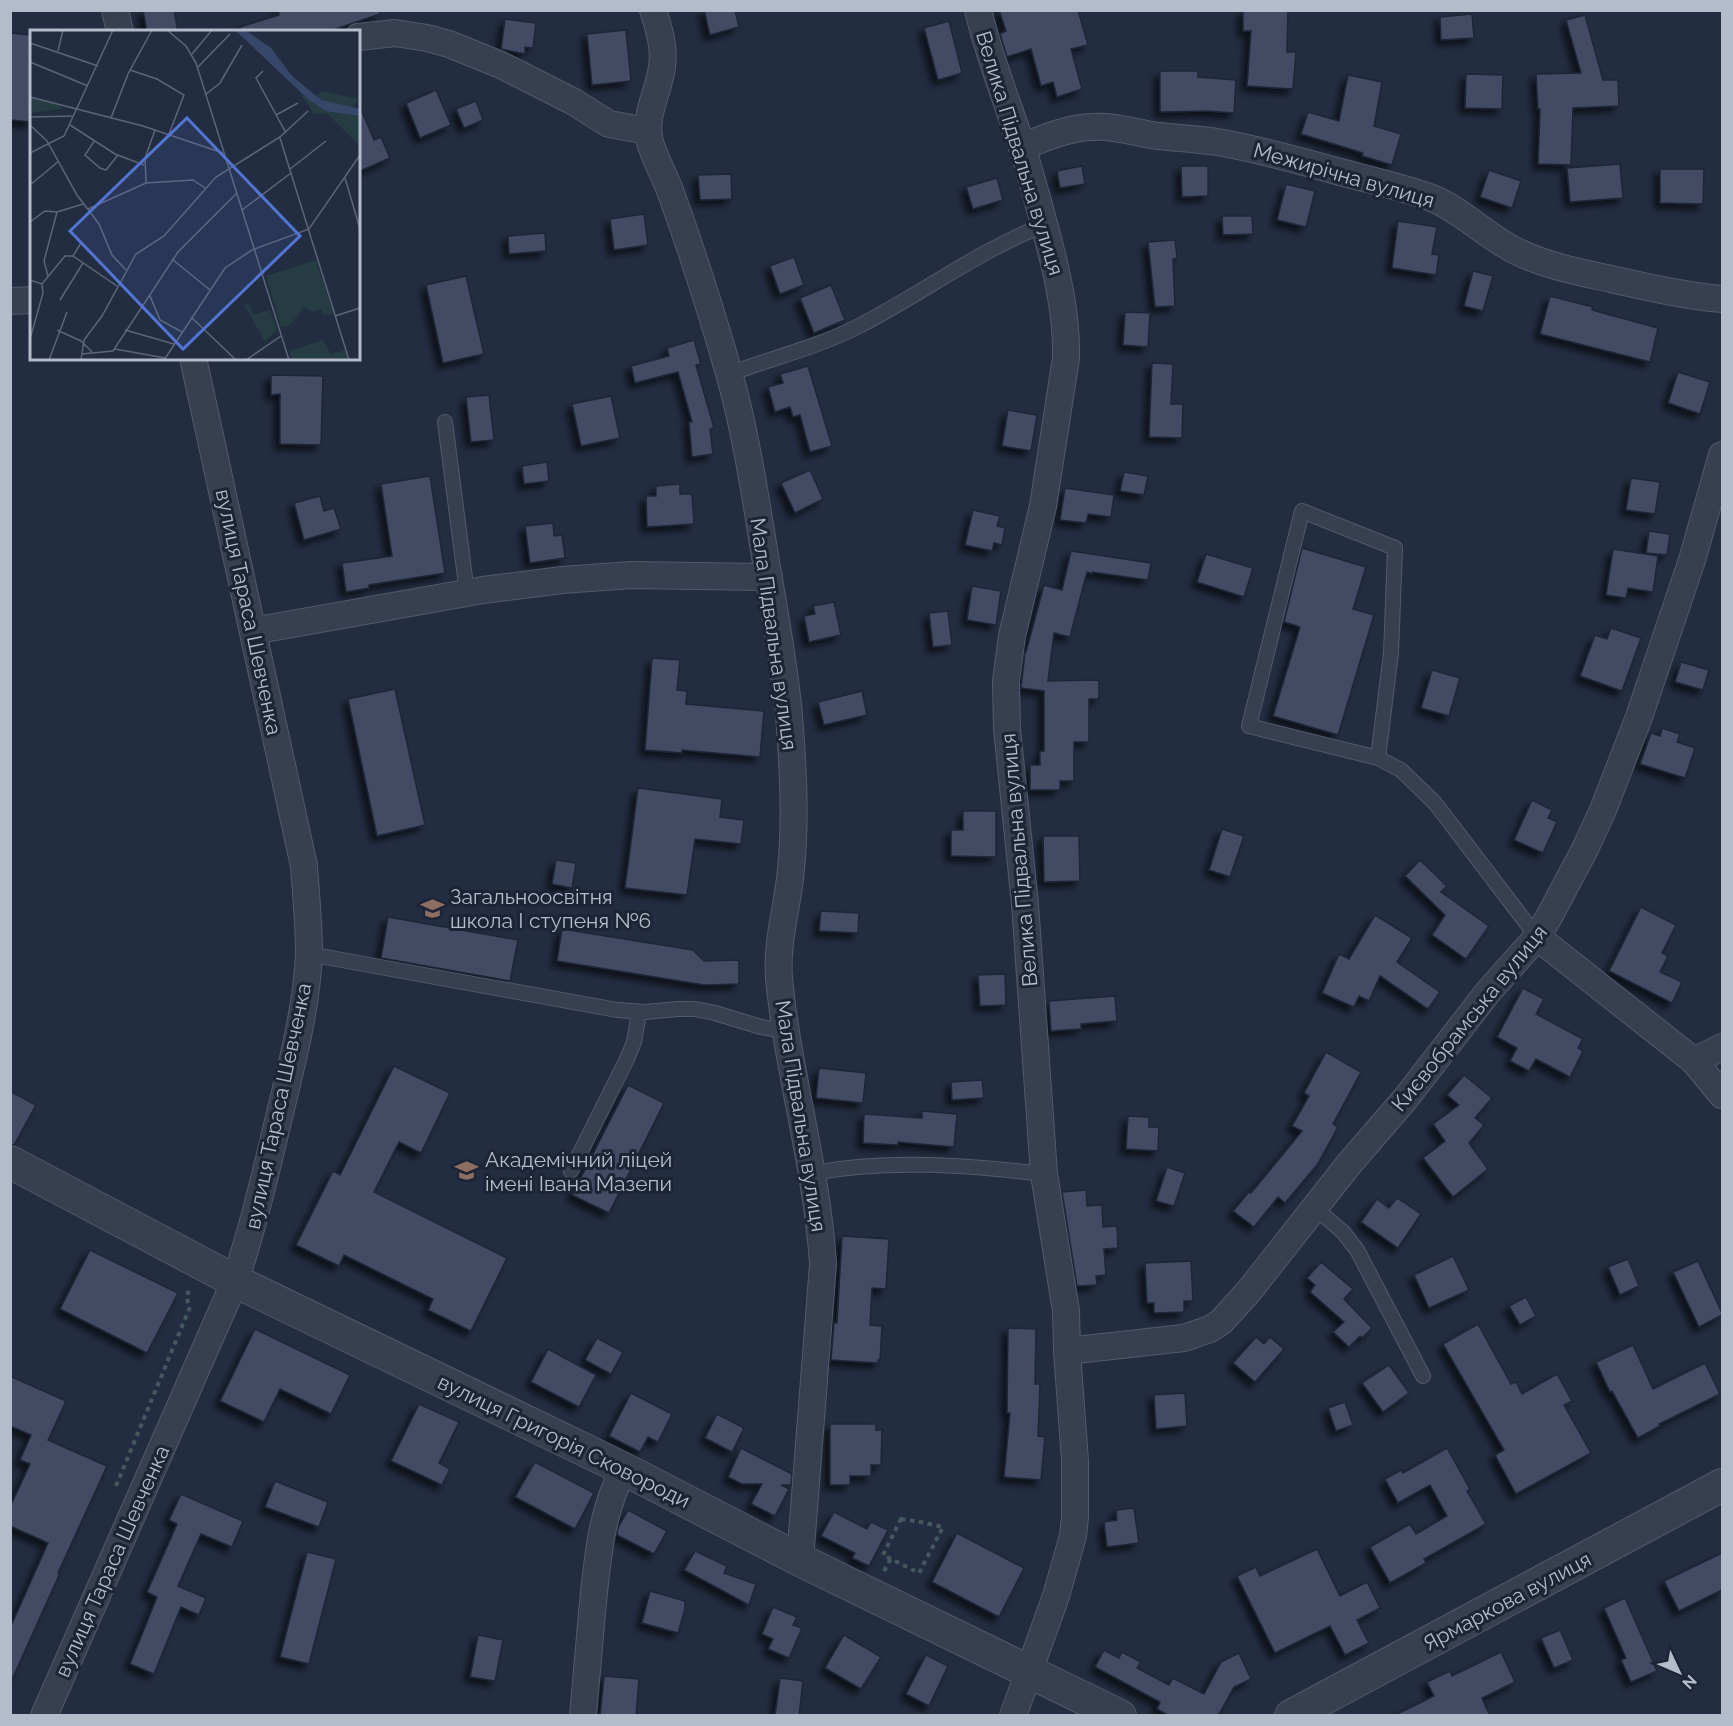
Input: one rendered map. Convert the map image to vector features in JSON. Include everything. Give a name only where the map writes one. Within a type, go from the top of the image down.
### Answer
[{"type":"street","points":[[115,10],[120,30]]},
{"type":"street","name":"Мала Підвальна вулиця","points":[[654,10],[662,40],[663,58],[662,71],[649,117],[650,143],[681,222],[729,374],[747,447],[784,671],[791,754],[794,840],[778,960],[786,1027],[819,1217],[823,1264],[800,1560]]},
{"type":"street","name":"Велика Підвальна вулиця","points":[[978,10],[996,73],[1022,147],[1058,275],[1066,337],[1066,358],[1043,506],[1013,628],[1006,681],[1007,729],[1024,904],[1044,1174],[1066,1311],[1076,1517],[1056,1596],[1013,1716]]},
{"type":"street","points":[[360,37],[395,33],[449,44],[501,65],[574,102],[609,124],[648,131]]},
{"type":"street","name":"Межирічна вулиця","points":[[1022,147],[1067,131],[1103,126],[1245,148],[1347,173],[1444,203],[1496,239],[1541,261],[1669,292],[1722,299]]},
{"type":"street","points":[[10,301],[30,300]]},
{"type":"street","name":"вулиця Тараса Шевченка","points":[[44,1716],[235,1281],[256,1212],[286,1084],[299,1024],[309,954],[304,866],[193,360]]},
{"type":"street","name":"Києвобрамська вулиця","points":[[1067,1351],[1184,1338],[1210,1329],[1230,1312],[1249,1292],[1349,1164],[1406,1098],[1488,992],[1536,937],[1551,915],[1603,810],[1635,727],[1692,560],[1722,455]]},
{"type":"street","points":[[253,631],[467,593],[596,576],[665,574],[769,577]]},
{"type":"street","points":[[1536,937],[1694,1061],[1722,1095]]},
{"type":"street","points":[[1694,1061],[1722,1047]]},
{"type":"street","name":"вулиця Григорія Сковороди","points":[[10,1162],[235,1281],[624,1469],[800,1560],[1120,1716]]},
{"type":"street","points":[[583,1716],[603,1527],[612,1492],[624,1469]]},
{"type":"street","name":"Ярмаркова вулиця","points":[[1291,1716],[1722,1485]]},
{"type":"lane","points":[[729,374],[838,337],[978,257],[1044,225]]},
{"type":"lane","points":[[445,422],[467,593]]},
{"type":"lane","points":[[1378,758],[1391,653],[1395,548],[1302,511],[1249,726],[1378,758],[1401,770],[1435,803],[1536,937]]},
{"type":"lane","points":[[309,954],[617,1010],[639,1012],[695,1010],[715,1013],[767,1028],[786,1027]]},
{"type":"lane","points":[[572,1171],[627,1059],[634,1041],[639,1012]]},
{"type":"lane","points":[[812,1173],[844,1167],[890,1164],[966,1166],[1044,1174]]},
{"type":"lane","points":[[1315,1208],[1343,1232],[1357,1250],[1423,1376]]},
{"type":"path","points":[[112,1495],[190,1307],[186,1297],[202,1263]]},
{"type":"path","points":[[901,1519],[943,1527],[920,1573],[883,1555],[901,1519]]},
{"type":"building","points":[[143,10],[174,10],[178,30],[147,30]]},
{"type":"building","points":[[278,10],[379,10],[380,14],[333,30],[240,30],[240,27],[279,15]]},
{"type":"building","points":[[704,10],[735,10],[739,27],[710,35]]},
{"type":"building","points":[[999,10],[1078,10],[1088,45],[1071,49],[1082,89],[1057,97],[1053,82],[1041,86],[1031,49],[1007,57],[1000,34],[1006,31]]},
{"type":"building","points":[[1243,10],[1288,10],[1287,52],[1296,52],[1293,89],[1247,86],[1251,31],[1243,31]]},
{"type":"building","points":[[1472,14],[1474,38],[1441,40],[1440,17]]},
{"type":"building","points":[[1585,15],[1603,80],[1618,80],[1619,106],[1573,108],[1571,165],[1538,164],[1540,109],[1538,109],[1536,74],[1581,73],[1566,20]]},
{"type":"building","points":[[505,19],[536,23],[533,48],[525,47],[525,54],[501,49]]},
{"type":"building","points":[[949,21],[962,73],[938,80],[924,28]]},
{"type":"building","points":[[626,30],[631,81],[592,85],[587,34]]},
{"type":"building","points":[[10,33],[30,35],[30,122],[10,120]]},
{"type":"building","points":[[1160,71],[1198,71],[1198,77],[1236,80],[1234,113],[1160,112]]},
{"type":"building","points":[[1466,74],[1503,75],[1502,109],[1465,108]]},
{"type":"building","points":[[1348,75],[1382,82],[1374,126],[1401,134],[1392,165],[1362,156],[1363,153],[1301,134],[1308,112],[1339,121]]},
{"type":"building","points":[[436,90],[451,125],[420,138],[406,103]]},
{"type":"building","points":[[476,101],[483,120],[464,128],[456,109]]},
{"type":"building","points":[[360,106],[374,140],[381,137],[390,158],[360,171]]},
{"type":"building","points":[[1620,164],[1623,198],[1570,202],[1567,168]]},
{"type":"building","points":[[1082,166],[1085,184],[1060,188],[1057,171]]},
{"type":"building","points":[[1181,166],[1208,166],[1208,196],[1182,197]]},
{"type":"building","points":[[1660,169],[1704,169],[1703,204],[1660,203]]},
{"type":"building","points":[[1489,170],[1521,181],[1512,208],[1480,197]]},
{"type":"building","points":[[731,174],[732,199],[700,200],[698,175]]},
{"type":"building","points":[[997,178],[1003,200],[973,209],[966,187]]},
{"type":"building","points":[[1286,184],[1315,191],[1306,227],[1277,220]]},
{"type":"building","points":[[644,214],[648,245],[614,250],[610,219]]},
{"type":"building","points":[[1222,216],[1252,216],[1253,234],[1223,235]]},
{"type":"building","points":[[1398,221],[1437,227],[1432,254],[1439,255],[1436,275],[1392,268]]},
{"type":"building","points":[[545,233],[546,251],[509,254],[508,236]]},
{"type":"building","points":[[1175,240],[1177,258],[1173,259],[1175,306],[1155,307],[1148,242]]},
{"type":"building","points":[[794,257],[804,285],[780,294],[770,266]]},
{"type":"building","points":[[1473,271],[1493,276],[1483,311],[1464,306]]},
{"type":"building","points":[[466,276],[484,354],[443,363],[426,285]]},
{"type":"building","points":[[831,285],[845,320],[814,333],[800,298]]},
{"type":"building","points":[[1550,296],[1658,328],[1650,362],[1540,334]]},
{"type":"building","points":[[1125,312],[1150,313],[1148,347],[1123,345]]},
{"type":"building","points":[[694,340],[701,364],[696,365],[714,428],[710,429],[713,454],[692,457],[689,422],[692,422],[678,372],[635,383],[631,366],[669,356],[667,348]]},
{"type":"building","points":[[1152,363],[1173,364],[1171,404],[1183,404],[1182,438],[1149,437]]},
{"type":"building","points":[[808,366],[832,446],[810,452],[800,415],[793,417],[790,407],[775,412],[768,387],[783,383],[780,374]]},
{"type":"building","points":[[1678,372],[1710,382],[1700,414],[1668,403]]},
{"type":"building","points":[[271,375],[323,376],[321,445],[280,444],[280,394],[271,395]]},
{"type":"building","points":[[489,395],[494,440],[471,442],[466,397]]},
{"type":"building","points":[[611,396],[620,438],[581,446],[572,404]]},
{"type":"building","points":[[1008,410],[1037,415],[1031,451],[1002,446]]},
{"type":"building","points":[[547,462],[549,481],[524,484],[522,466]]},
{"type":"building","points":[[810,470],[823,499],[795,513],[781,483]]},
{"type":"building","points":[[1124,472],[1148,476],[1144,495],[1120,491]]},
{"type":"building","points":[[430,476],[445,573],[369,585],[369,588],[346,592],[342,563],[392,556],[381,484]]},
{"type":"building","points":[[1631,478],[1660,482],[1655,514],[1626,510]]},
{"type":"building","points":[[680,484],[680,494],[692,494],[694,524],[647,527],[646,496],[656,496],[656,486]]},
{"type":"building","points":[[1065,488],[1114,495],[1111,517],[1088,514],[1086,523],[1060,520]]},
{"type":"building","points":[[320,496],[324,511],[334,508],[341,529],[304,540],[294,503]]},
{"type":"building","points":[[973,510],[1000,516],[997,526],[1005,528],[1002,545],[994,543],[992,551],[965,545]]},
{"type":"building","points":[[553,523],[554,536],[562,535],[565,558],[530,563],[525,526]]},
{"type":"building","points":[[1649,531],[1670,534],[1667,555],[1646,553]]},
{"type":"building","points":[[1302,548],[1366,567],[1353,609],[1374,615],[1338,735],[1273,716],[1300,627],[1284,622]]},
{"type":"building","points":[[1613,549],[1658,556],[1653,592],[1628,588],[1626,598],[1606,595]]},
{"type":"building","points":[[1071,551],[1151,563],[1148,580],[1087,572],[1070,637],[1054,633],[1048,681],[1099,680],[1099,699],[1089,699],[1089,742],[1074,742],[1074,781],[1060,781],[1060,790],[1030,790],[1030,765],[1040,765],[1040,751],[1044,751],[1044,691],[1021,688],[1025,652],[1044,585],[1062,590]]},
{"type":"building","points":[[1206,554],[1253,568],[1244,597],[1197,582]]},
{"type":"building","points":[[972,586],[1001,591],[996,625],[967,620]]},
{"type":"building","points":[[834,602],[841,635],[809,642],[804,616],[815,614],[813,606]]},
{"type":"building","points":[[948,611],[952,645],[933,647],[929,613]]},
{"type":"building","points":[[1611,628],[1641,638],[1622,691],[1580,676],[1595,635],[1607,639]]},
{"type":"building","points":[[652,658],[680,660],[677,690],[687,691],[686,704],[764,711],[760,757],[682,750],[682,753],[645,750]]},
{"type":"building","points":[[1681,662],[1709,670],[1703,690],[1675,682]]},
{"type":"building","points":[[1432,670],[1460,678],[1449,716],[1421,708]]},
{"type":"building","points":[[395,689],[425,825],[377,836],[348,699]]},
{"type":"building","points":[[862,691],[867,715],[824,725],[818,702]]},
{"type":"building","points":[[1662,728],[1680,734],[1677,742],[1695,748],[1685,778],[1640,764],[1651,733],[1660,736]]},
{"type":"building","points":[[638,788],[722,799],[720,817],[744,820],[741,844],[695,839],[687,895],[625,888]]},
{"type":"building","points":[[1532,800],[1552,810],[1548,818],[1557,822],[1543,853],[1514,840]]},
{"type":"building","points":[[963,811],[996,811],[996,857],[951,856],[951,830],[963,830]]},
{"type":"building","points":[[1222,829],[1244,836],[1230,877],[1209,870]]},
{"type":"building","points":[[1043,836],[1079,836],[1080,881],[1044,882]]},
{"type":"building","points":[[556,860],[576,863],[572,888],[552,884]]},
{"type":"building","points":[[1420,860],[1447,886],[1441,892],[1489,926],[1466,959],[1432,935],[1445,915],[1405,876]]},
{"type":"building","points":[[1641,907],[1676,925],[1662,953],[1668,956],[1660,972],[1682,982],[1672,1003],[1609,971]]},
{"type":"building","points":[[821,911],[859,913],[858,933],[819,931]]},
{"type":"building","points":[[1375,915],[1412,938],[1397,962],[1440,992],[1428,1009],[1380,976],[1369,1001],[1359,996],[1354,1007],[1322,993],[1339,954],[1349,959]]},
{"type":"building","points":[[388,917],[518,940],[510,981],[381,958]]},
{"type":"building","points":[[562,929],[693,950],[704,961],[739,960],[739,984],[704,985],[557,961]]},
{"type":"building","points":[[1005,974],[1006,1005],[980,1006],[978,975]]},
{"type":"building","points":[[1523,988],[1544,999],[1536,1014],[1583,1039],[1578,1048],[1583,1051],[1570,1077],[1536,1059],[1529,1071],[1510,1061],[1517,1048],[1497,1037]]},
{"type":"building","points":[[1115,996],[1117,1021],[1081,1024],[1081,1029],[1051,1031],[1049,1001]]},
{"type":"building","points":[[1326,1052],[1361,1072],[1333,1124],[1338,1127],[1317,1165],[1285,1203],[1278,1197],[1254,1227],[1233,1211],[1249,1192],[1251,1193],[1302,1131],[1292,1126],[1309,1096],[1304,1093]]},
{"type":"building","name":"Академічний ліцей імені Івана Мазепи","points":[[394,1066],[450,1093],[421,1153],[399,1142],[374,1192],[507,1258],[471,1331],[428,1310],[433,1299],[344,1255],[339,1266],[296,1245],[333,1171],[340,1175]]},
{"type":"building","points":[[819,1068],[866,1073],[863,1103],[816,1098]]},
{"type":"building","points":[[1464,1075],[1492,1098],[1475,1118],[1484,1125],[1469,1143],[1488,1169],[1453,1197],[1423,1158],[1445,1141],[1433,1124],[1459,1105],[1447,1095]]},
{"type":"building","points":[[982,1080],[984,1098],[952,1100],[951,1082]]},
{"type":"building","points":[[628,1085],[664,1103],[609,1213],[572,1195]]},
{"type":"building","points":[[10,1091],[36,1105],[14,1145],[10,1144]]},
{"type":"building","points":[[922,1111],[957,1114],[954,1147],[898,1142],[898,1145],[863,1143],[864,1114],[922,1118]]},
{"type":"building","points":[[1128,1116],[1149,1117],[1149,1127],[1159,1127],[1158,1151],[1126,1149]]},
{"type":"building","points":[[1167,1167],[1185,1173],[1174,1206],[1156,1201]]},
{"type":"building","points":[[1086,1190],[1087,1206],[1102,1205],[1103,1227],[1117,1226],[1118,1248],[1104,1249],[1106,1275],[1096,1276],[1097,1285],[1077,1286],[1062,1192]]},
{"type":"building","points":[[1397,1198],[1421,1214],[1398,1248],[1361,1222],[1377,1199],[1389,1208]]},
{"type":"building","points":[[842,1236],[889,1239],[886,1289],[872,1288],[870,1325],[882,1326],[878,1363],[831,1360],[834,1323],[837,1323]]},
{"type":"building","points":[[90,1250],[178,1293],[147,1353],[60,1309]]},
{"type":"building","points":[[1453,1256],[1469,1290],[1429,1308],[1414,1275]]},
{"type":"building","points":[[1628,1259],[1639,1286],[1620,1295],[1608,1267]]},
{"type":"building","points":[[1191,1261],[1193,1301],[1184,1301],[1184,1312],[1154,1313],[1154,1303],[1147,1303],[1145,1263]]},
{"type":"building","points":[[1698,1261],[1722,1313],[1699,1327],[1673,1272]]},
{"type":"building","points":[[1321,1262],[1353,1289],[1344,1299],[1372,1328],[1349,1347],[1333,1332],[1344,1322],[1310,1292],[1315,1285],[1307,1278]]},
{"type":"building","points":[[1526,1297],[1536,1316],[1520,1325],[1509,1306]]},
{"type":"building","points":[[1478,1324],[1511,1384],[1516,1382],[1522,1394],[1557,1374],[1572,1401],[1564,1405],[1591,1453],[1516,1494],[1495,1455],[1504,1450],[1443,1344]]},
{"type":"building","points":[[1008,1328],[1036,1329],[1035,1384],[1040,1384],[1038,1436],[1045,1437],[1041,1480],[1004,1477],[1010,1413],[1007,1413]]},
{"type":"building","points":[[255,1329],[350,1375],[331,1414],[280,1389],[264,1422],[220,1401]]},
{"type":"building","points":[[1256,1337],[1264,1344],[1270,1337],[1284,1349],[1255,1382],[1233,1363]]},
{"type":"building","points":[[597,1338],[623,1352],[611,1374],[585,1360]]},
{"type":"building","points":[[1633,1345],[1653,1389],[1705,1363],[1720,1394],[1659,1424],[1660,1426],[1638,1438],[1612,1391],[1610,1392],[1596,1362]]},
{"type":"building","points":[[548,1349],[596,1375],[579,1407],[531,1382]]},
{"type":"building","points":[[1389,1365],[1409,1393],[1383,1412],[1362,1383]]},
{"type":"building","points":[[10,1376],[66,1401],[48,1440],[107,1466],[10,1684],[10,1628],[48,1543],[10,1526],[10,1507],[30,1464],[20,1460],[31,1435],[10,1426]]},
{"type":"building","points":[[631,1393],[672,1414],[658,1442],[648,1437],[640,1452],[609,1436]]},
{"type":"building","points":[[1185,1393],[1187,1426],[1156,1429],[1154,1395]]},
{"type":"building","points":[[1345,1402],[1353,1425],[1336,1431],[1328,1408]]},
{"type":"building","points":[[419,1404],[459,1422],[439,1463],[450,1469],[442,1485],[391,1461]]},
{"type":"building","points":[[717,1414],[744,1428],[732,1452],[705,1438]]},
{"type":"building","points":[[830,1424],[876,1424],[876,1430],[882,1430],[881,1465],[871,1465],[871,1476],[850,1476],[850,1485],[830,1485]]},
{"type":"building","points":[[741,1448],[792,1474],[791,1485],[781,1485],[789,1489],[775,1516],[751,1504],[762,1484],[742,1484],[728,1477]]},
{"type":"building","points":[[1447,1448],[1470,1489],[1467,1491],[1486,1524],[1424,1559],[1426,1563],[1390,1583],[1370,1547],[1410,1524],[1416,1534],[1447,1516],[1430,1485],[1398,1503],[1385,1479],[1401,1470],[1403,1473]]},
{"type":"building","points":[[535,1462],[594,1493],[575,1529],[515,1497]]},
{"type":"building","points":[[275,1481],[328,1502],[319,1527],[265,1507]]},
{"type":"building","points":[[181,1494],[243,1521],[232,1547],[201,1534],[178,1586],[206,1598],[199,1615],[181,1607],[154,1674],[130,1664],[157,1597],[147,1592],[177,1524],[169,1520]]},
{"type":"building","points":[[1134,1508],[1139,1543],[1107,1547],[1104,1522],[1117,1520],[1116,1510]]},
{"type":"building","points":[[628,1510],[667,1531],[654,1554],[617,1535],[618,1528]]},
{"type":"building","points":[[834,1512],[867,1529],[871,1522],[888,1530],[869,1566],[852,1558],[855,1553],[821,1536]]},
{"type":"building","points":[[957,1533],[1024,1568],[999,1617],[932,1582]]},
{"type":"building","points":[[1317,1549],[1340,1596],[1367,1582],[1380,1608],[1357,1620],[1369,1643],[1345,1655],[1330,1626],[1275,1653],[1237,1576],[1256,1567],[1260,1576]]},
{"type":"building","points":[[695,1551],[727,1566],[724,1573],[756,1584],[749,1605],[684,1570]]},
{"type":"building","points":[[307,1552],[336,1559],[309,1664],[280,1657]]},
{"type":"building","points":[[1722,1553],[1722,1590],[1679,1611],[1664,1581]]},
{"type":"building","points":[[650,1591],[685,1601],[678,1633],[642,1623]]},
{"type":"building","points":[[1625,1598],[1657,1671],[1631,1682],[1621,1660],[1626,1658],[1604,1608]]},
{"type":"building","points":[[773,1607],[797,1617],[793,1625],[802,1628],[789,1658],[768,1649],[773,1639],[762,1634]]},
{"type":"building","points":[[1560,1630],[1573,1660],[1554,1668],[1541,1638]]},
{"type":"building","points":[[478,1635],[503,1640],[495,1681],[470,1677]]},
{"type":"building","points":[[844,1635],[881,1657],[861,1689],[825,1668]]},
{"type":"building","points":[[1104,1650],[1119,1658],[1122,1652],[1141,1662],[1137,1668],[1169,1685],[1173,1678],[1204,1694],[1221,1662],[1239,1653],[1251,1679],[1234,1687],[1218,1716],[1169,1716],[1157,1709],[1160,1702],[1095,1667]]},
{"type":"building","points":[[1501,1652],[1515,1682],[1482,1698],[1490,1716],[1393,1716],[1434,1696],[1427,1682],[1450,1671],[1452,1676]]},
{"type":"building","points":[[926,1655],[948,1666],[929,1706],[906,1694]]},
{"type":"building","points":[[604,1676],[639,1679],[636,1716],[600,1716]]},
{"type":"building","points":[[780,1678],[803,1681],[799,1716],[775,1716]]},
{"type":"place","name":"Загальноосвітня школа І ступеня №6","points":[[432,908]]},
{"type":"place","name":"Академічний ліцей імені Івана Мазепи","points":[[467,1171]]}]
